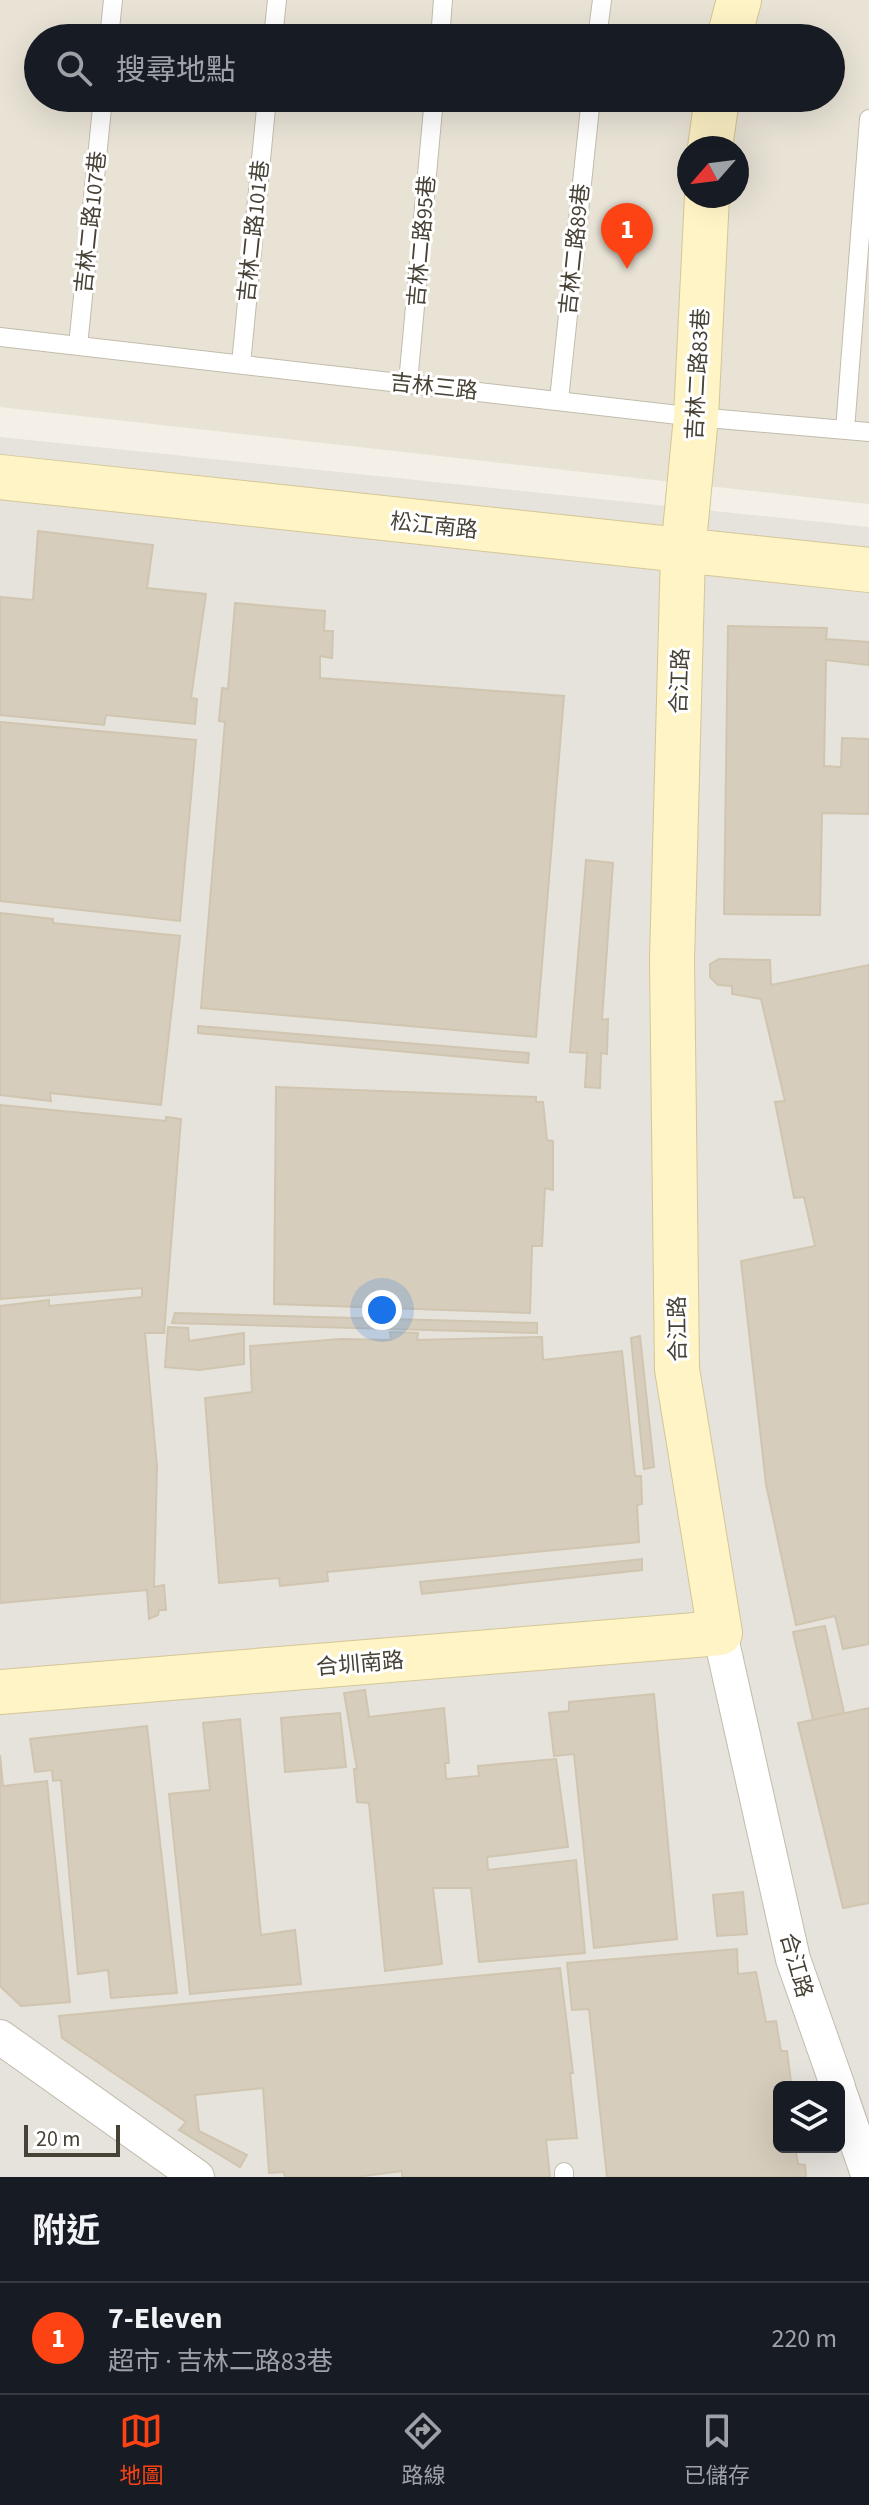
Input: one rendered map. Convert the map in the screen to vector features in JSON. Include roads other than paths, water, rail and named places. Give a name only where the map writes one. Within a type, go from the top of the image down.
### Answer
[{"type":"street","points":[[733,24],[739,0]]},
{"type":"street","points":[[712,136],[715,112]]},
{"type":"street","name":"吉林二路83巷","points":[[683,552],[696,417],[706,208]]},
{"type":"street","name":"松江南路","points":[[0,477],[869,570]]},
{"type":"street","name":"合江路","points":[[683,552],[672,960],[677,1369],[720,1633],[793,1959],[835,2081]]},
{"type":"street","name":"合圳南路","points":[[0,1692],[720,1633]]},
{"type":"street","points":[[0,2037],[197,2177]]},
{"type":"street","name":"合江路","points":[[845,2109],[869,2177]]},
{"type":"lane","points":[[110,24],[113,0]]},
{"type":"lane","points":[[274,24],[277,0]]},
{"type":"lane","points":[[441,24],[443,0]]},
{"type":"lane","points":[[599,24],[602,0]]},
{"type":"lane","name":"吉林二路107巷","points":[[78,346],[102,112]]},
{"type":"lane","name":"吉林二路101巷","points":[[241,364],[266,112]]},
{"type":"lane","name":"吉林二路95巷","points":[[408,383],[433,112]]},
{"type":"lane","name":"吉林二路89巷","points":[[559,400],[590,112]]},
{"type":"lane","points":[[845,430],[869,119]]},
{"type":"lane","name":"吉林三路","points":[[0,337],[696,417],[869,432]]},
{"type":"place","name":"7-Eleven","points":[[627,269]]}]
